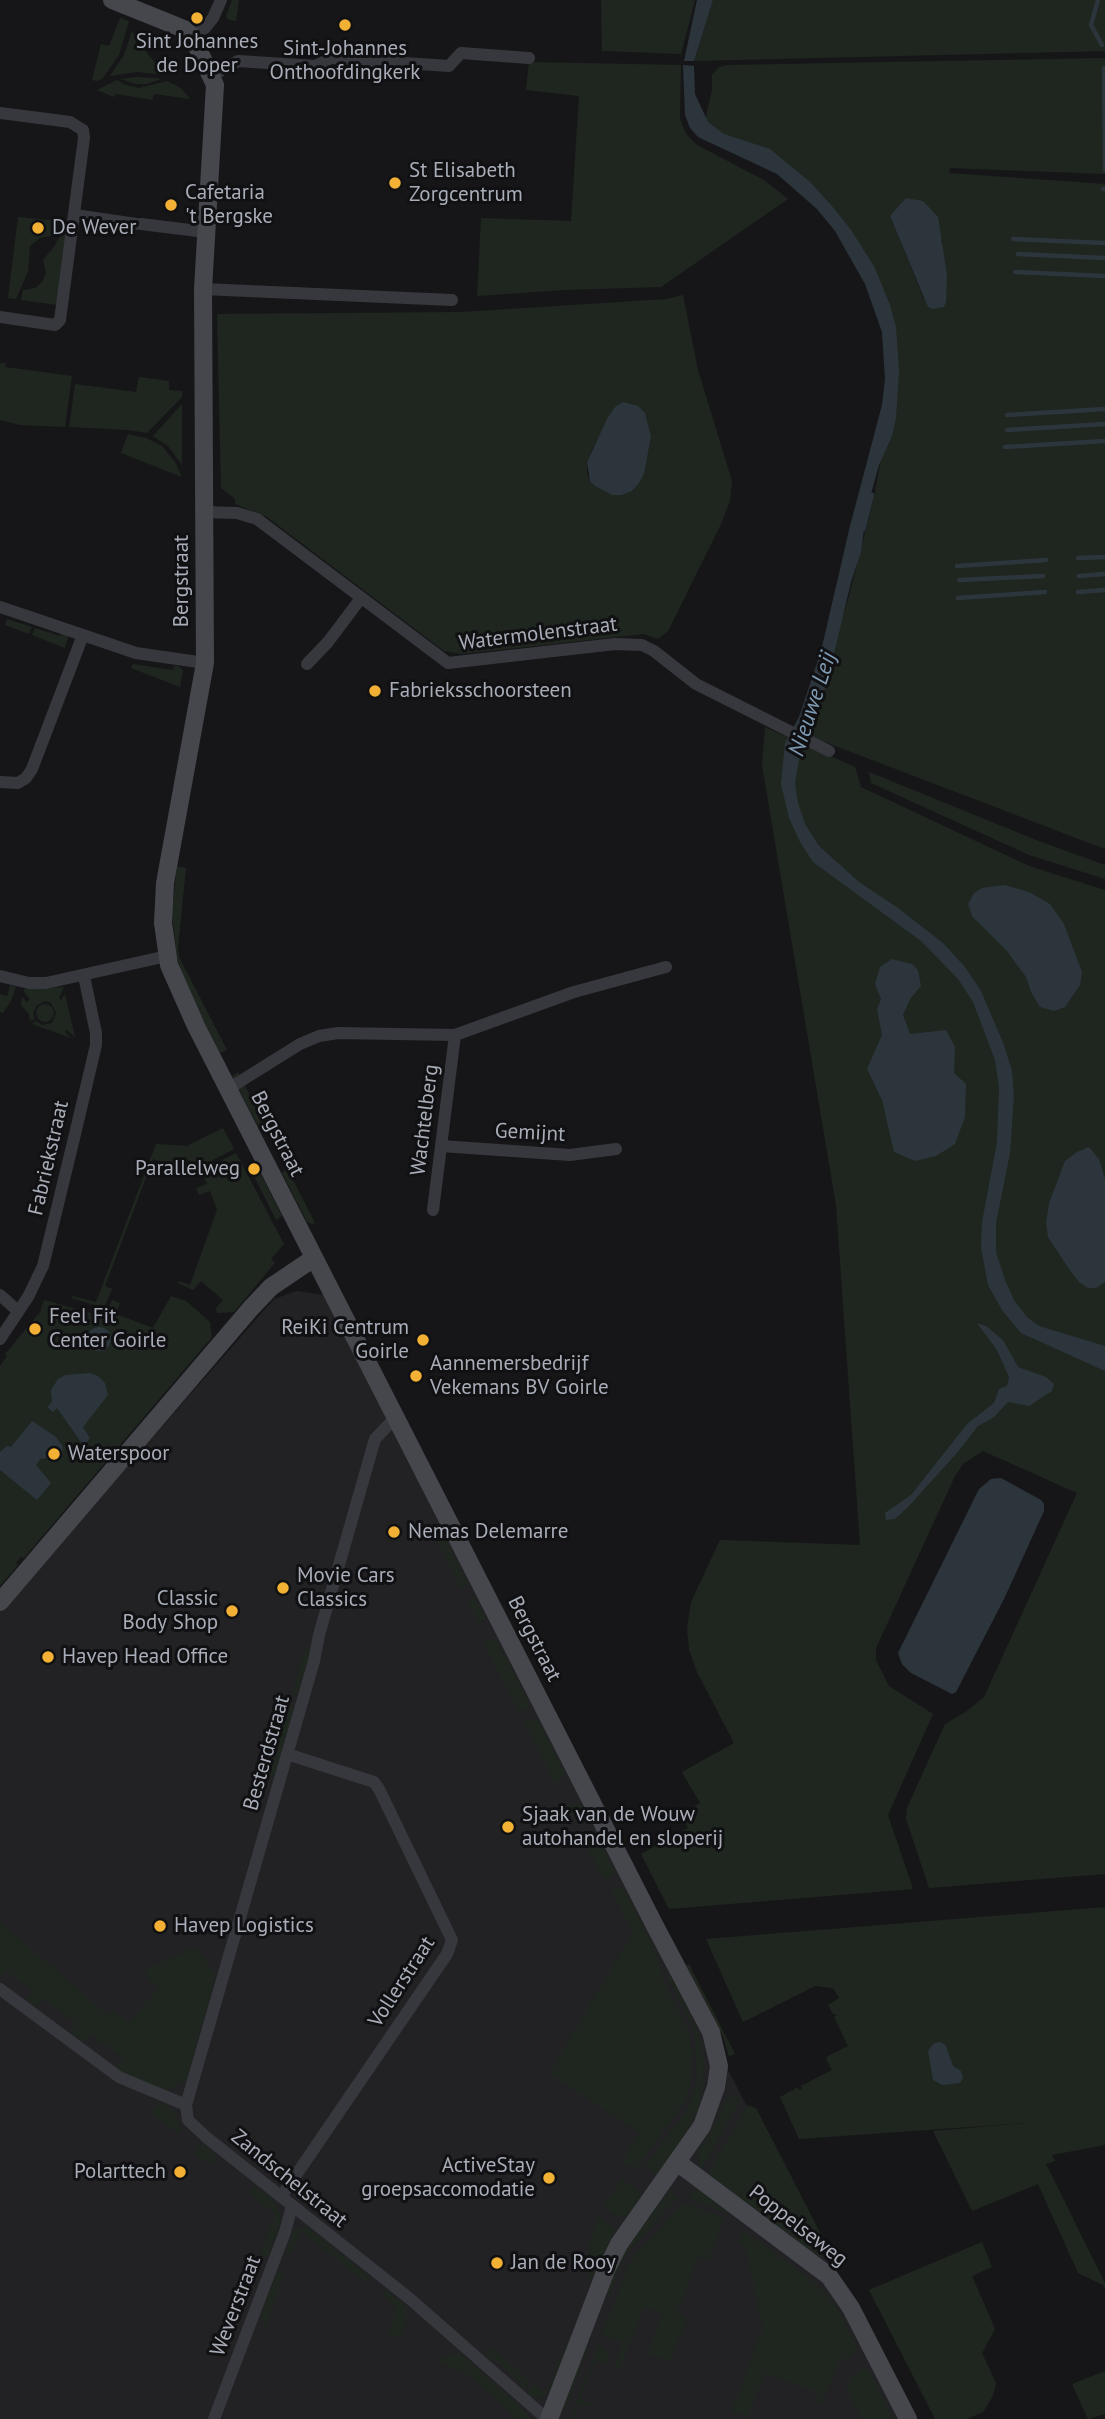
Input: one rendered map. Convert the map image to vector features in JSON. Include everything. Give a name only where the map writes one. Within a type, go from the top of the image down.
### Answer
[{"type":"street","points":[[112,0],[184,29],[192,36],[205,28],[221,0]]},
{"type":"street","name":"Bergstraat","points":[[192,36],[215,85],[203,289],[205,663],[165,883],[163,923],[167,956],[173,978],[228,1088],[711,2032],[719,2066],[716,2087],[702,2126],[619,2244],[606,2270],[548,2419]]},
{"type":"street","points":[[211,76],[238,61],[315,66],[331,58],[449,66],[461,53],[529,58]]},
{"type":"street","points":[[0,113],[70,122],[83,130],[84,138],[60,320],[55,325],[0,317]]},
{"type":"street","points":[[75,215],[206,232]]},
{"type":"street","points":[[203,289],[452,300]]},
{"type":"street","name":"Watermolenstraat","points":[[204,512],[237,513],[257,519],[448,663],[615,643],[642,645],[654,651],[696,684],[823,749]]},
{"type":"street","points":[[307,664],[328,642],[361,598]]},
{"type":"street","points":[[0,607],[136,653],[205,663]]},
{"type":"street","points":[[0,782],[18,783],[26,778],[32,769],[80,634]]},
{"type":"street","points":[[0,976],[29,984],[46,984],[167,956]]},
{"type":"street","points":[[228,1088],[300,1044],[319,1036],[338,1033],[455,1035],[575,992],[666,967]]},
{"type":"street","name":"Fabriekstraat","points":[[0,1339],[43,1266],[96,1045],[84,976]]},
{"type":"street","name":"Wachtelberg","points":[[433,1210],[455,1035]]},
{"type":"street","name":"Gemijnt","points":[[441,1146],[570,1155],[616,1149]]},
{"type":"street","points":[[0,1602],[251,1308],[271,1287],[314,1258]]},
{"type":"street","points":[[0,1295],[18,1311]]},
{"type":"street","name":"Besterdstraat","points":[[186,2105],[374,1439],[395,1418]]},
{"type":"street","name":"Vollerstraat","points":[[287,1754],[374,1782],[452,1940],[447,1954],[287,2201]]},
{"type":"street","points":[[0,1989],[119,2077],[186,2105]]},
{"type":"street","name":"Zandschelstraat","points":[[186,2105],[188,2120],[409,2298],[548,2419]]},
{"type":"street","name":"Poppelseweg","points":[[677,2162],[829,2276],[852,2308],[908,2419]]},
{"type":"street","name":"Weverstraat","points":[[214,2419],[285,2232],[287,2201]]},
{"type":"shaded area","points":[[232,0],[239,0],[236,21],[229,20],[226,16]]},
{"type":"shaded area","points":[[601,0],[695,0],[681,54],[602,51]]},
{"type":"shaded area","points":[[713,0],[1105,0],[1105,51],[694,61]]},
{"type":"shaded area","points":[[120,18],[129,21],[119,55],[103,78],[92,80],[101,44],[109,46]]},
{"type":"shaded area","points":[[132,31],[165,75],[137,72],[110,76],[124,55]]},
{"type":"shaded area","points":[[1105,58],[1105,174],[950,168],[949,173],[1105,184],[1105,849],[804,734],[848,600],[874,497],[889,414],[880,295],[801,181],[704,124],[712,90],[712,75],[719,67]],"holes":[[[890,216],[943,240],[924,299]]]},
{"type":"shaded area","points":[[529,62],[681,65],[680,119],[686,134],[697,145],[764,180],[788,199],[661,287],[477,296],[481,218],[571,221],[579,96],[526,90]]},
{"type":"shaded area","points":[[120,79],[161,79],[147,84],[136,84]]},
{"type":"shaded area","points":[[117,80],[139,88],[167,81],[181,88],[190,99],[154,94],[152,100],[116,94],[114,97],[97,90]]},
{"type":"shaded area","points":[[18,217],[60,221],[55,235],[40,238],[30,246],[28,271],[16,299],[8,298]]},
{"type":"shaded area","points":[[63,230],[66,230],[57,305],[21,300],[23,290],[35,288],[42,282],[46,273],[43,260]]},
{"type":"shaded area","points":[[683,295],[698,370],[732,481],[730,501],[721,524],[668,631],[658,639],[644,634],[462,654],[444,651],[267,517],[235,504],[235,499],[221,488],[217,314],[462,312],[667,299]],"holes":[[[616,406],[651,437],[644,474],[632,491],[613,495],[590,481],[587,462]]]},
{"type":"shaded area","points":[[0,363],[6,363],[5,367],[72,376],[65,427],[20,425],[0,420]]},
{"type":"shaded area","points":[[139,377],[169,381],[169,390],[182,391],[182,397],[147,433],[69,427],[75,384],[136,392]]},
{"type":"shaded area","points":[[182,404],[182,465],[168,446],[153,436]]},
{"type":"shaded area","points":[[128,434],[146,438],[162,446],[175,462],[182,477],[121,453]]},
{"type":"shaded area","points":[[7,619],[32,627],[29,634],[5,625]]},
{"type":"shaded area","points":[[35,628],[60,636],[62,631],[69,634],[65,648],[32,635]]},
{"type":"shaded area","points":[[133,664],[173,670],[174,666],[178,666],[183,670],[180,687],[131,668]]},
{"type":"shaded area","points":[[765,727],[855,767],[861,787],[1029,866],[1105,890],[1105,1874],[929,1888],[906,1819],[907,1808],[945,1724],[984,1697],[1077,1493],[983,1451],[963,1464],[955,1476],[876,1648],[876,1660],[889,1686],[933,1714],[888,1815],[913,1889],[669,1909],[641,1854],[688,1828],[681,1815],[700,1803],[682,1772],[734,1743],[697,1672],[689,1649],[687,1629],[691,1602],[720,1540],[860,1545],[836,1205],[762,765]]},
{"type":"shaded area","points":[[869,772],[1105,865],[1105,879],[1029,855],[871,783]]},
{"type":"shaded area","points":[[177,866],[186,868],[179,957],[227,1050],[220,1053],[187,988],[177,958],[172,913]]},
{"type":"shaded area","points":[[10,985],[16,987],[3,1013],[0,1012],[0,994],[7,996]]},
{"type":"shaded area","points":[[64,987],[59,998],[61,1000],[65,994],[75,1037],[67,1030],[65,1032],[71,1038],[32,1024],[36,1021],[42,1025],[52,1023],[56,1013],[51,1003],[45,1001],[36,1006],[33,1014],[35,1019],[30,1021],[29,1014],[21,1005],[22,997],[27,1002],[30,999],[24,989]]},
{"type":"shaded area","points":[[45,1004],[51,1007],[54,1013],[51,1019],[45,1022],[39,1019],[36,1013],[39,1007]]},
{"type":"shaded area","points":[[238,1072],[268,1131],[262,1134],[232,1076]]},
{"type":"shaded area","points":[[223,1128],[234,1149],[188,1173],[193,1162],[183,1158],[178,1168],[153,1159],[105,1286],[112,1289],[104,1308],[72,1298],[96,1302],[156,1144],[187,1146]]},
{"type":"shaded area","points":[[236,1153],[284,1244],[271,1259],[275,1263],[234,1312],[218,1313],[215,1309],[223,1300],[201,1281],[193,1290],[178,1283],[179,1281],[190,1285],[217,1210],[210,1191],[199,1195],[196,1188],[207,1184],[203,1174],[192,1176]]},
{"type":"shaded area","points":[[256,1165],[282,1216],[276,1220],[250,1168]]},
{"type":"shaded area","points":[[287,1168],[315,1223],[307,1222],[282,1173]]},
{"type":"shaded area","points":[[297,1291],[324,1295],[910,2419],[0,2419],[0,1611],[274,1299]]},
{"type":"shaded area","name":"Waterspoor","points":[[171,1296],[186,1301],[210,1322],[212,1337],[24,1558],[21,1557],[16,1563],[18,1565],[0,1586],[0,1366],[7,1356],[5,1354],[40,1312],[44,1300],[102,1316],[103,1312],[107,1313],[112,1300],[120,1303],[116,1314],[153,1328]]},
{"type":"shaded area","points":[[443,1534],[469,1585],[461,1588],[435,1537]]},
{"type":"shaded area","points":[[474,1596],[486,1619],[479,1623],[468,1601]]},
{"type":"shaded area","points":[[496,1638],[529,1703],[526,1709],[519,1712],[484,1644]]},
{"type":"shaded area","points":[[306,1646],[310,1647],[310,1655],[298,1694],[292,1694]]},
{"type":"shaded area","points":[[289,1703],[294,1709],[275,1774],[267,1777]]},
{"type":"shaded area","points":[[538,1720],[565,1773],[556,1785],[525,1724]]},
{"type":"shaded area","points":[[566,1803],[581,1804],[589,1820],[578,1826]]},
{"type":"shaded area","points":[[594,1830],[615,1871],[605,1880],[582,1836]]},
{"type":"shaded area","points":[[624,1888],[655,1949],[663,1979],[688,2030],[692,2049],[692,2078],[685,2101],[635,2170],[622,2162],[640,2133],[549,2074],[633,1933],[610,1889]]},
{"type":"shaded area","points":[[1105,1907],[1105,2145],[1052,2155],[1055,2161],[1046,2164],[1105,2283],[1105,2289],[1103,2285],[1078,2273],[1038,2184],[972,2211],[933,2131],[1026,2123],[799,2139],[780,2097],[798,2087],[799,2090],[802,2089],[801,2086],[832,2070],[826,2059],[828,2056],[848,2046],[834,2017],[837,2015],[833,2014],[828,2005],[839,1998],[833,1988],[815,1986],[743,2022],[706,1939]]},
{"type":"shaded area","points":[[0,1922],[108,2015],[113,2010],[129,2023],[158,1988],[145,1973],[150,1967],[196,1947],[216,1975],[185,2084],[179,2082],[177,2088],[170,2088],[166,2093],[127,2076],[116,2068],[123,2058],[90,2034],[84,2042],[70,2032],[76,2023],[44,1999],[37,2008],[25,2000],[32,1990],[6,1971],[0,1978]]},
{"type":"shaded area","points":[[689,1964],[735,2054],[729,2057],[723,2037],[686,1965]]},
{"type":"shaded area","points":[[670,1974],[698,2032],[703,2052],[704,2074],[697,2113],[657,2175],[647,2168],[646,2164],[686,2112],[697,2077],[694,2031],[667,1976]]},
{"type":"shaded area","points":[[728,2095],[740,2101],[700,2171],[697,2151],[718,2120]]},
{"type":"shaded area","points":[[159,2101],[173,2110],[181,2130],[179,2134],[150,2113]]},
{"type":"shaded area","points":[[748,2105],[756,2108],[830,2252],[820,2257],[707,2175]]},
{"type":"shaded area","points":[[202,2143],[216,2154],[213,2166],[194,2154]]},
{"type":"shaded area","points":[[622,2179],[639,2191],[640,2197],[627,2216],[618,2217],[603,2207]]},
{"type":"shaded area","points":[[256,2186],[273,2200],[279,2212],[280,2225],[268,2256],[260,2256],[276,2214],[249,2194]]},
{"type":"shaded area","points":[[698,2187],[728,2209],[729,2214],[689,2199]]},
{"type":"shaded area","points":[[669,2190],[677,2198],[631,2248],[623,2260],[609,2295],[604,2294],[622,2255]]},
{"type":"shaded area","points":[[686,2204],[725,2218],[708,2259],[698,2256],[677,2313],[687,2317],[670,2362],[647,2354],[662,2314],[644,2307],[620,2369],[615,2368],[621,2344],[602,2334],[629,2264],[681,2205]]},
{"type":"shaded area","points":[[598,2217],[616,2230],[595,2276],[588,2278],[591,2238]]},
{"type":"shaded area","points":[[307,2227],[370,2277],[365,2282],[301,2231],[291,2255],[286,2253],[294,2229]]},
{"type":"shaded area","points":[[744,2231],[815,2283],[836,2305],[857,2346],[855,2352],[838,2364],[821,2406],[815,2404],[818,2393],[765,2373],[748,2417],[732,2411],[763,2328],[746,2250],[738,2241]]},
{"type":"shaded area","points":[[982,2242],[992,2267],[972,2276],[995,2329],[982,2353],[996,2383],[993,2396],[983,2412],[967,2419],[935,2419],[869,2290]]},
{"type":"shaded area","points":[[277,2273],[285,2273],[265,2326],[260,2317]]},
{"type":"shaded area","points":[[386,2290],[404,2304],[407,2310],[407,2318],[399,2338],[388,2333],[397,2308],[382,2295]]},
{"type":"shaded area","points":[[569,2336],[571,2337],[552,2389],[542,2397],[530,2396],[526,2393],[534,2384],[543,2391],[548,2390]]},
{"type":"shaded area","points":[[598,2345],[607,2350],[608,2357],[606,2363],[595,2360],[580,2399],[590,2403],[590,2406],[579,2403],[573,2419],[570,2419]]},
{"type":"shaded area","points":[[589,2346],[565,2409],[561,2409],[585,2349]]},
{"type":"shaded area","points":[[491,2348],[530,2381],[523,2390],[519,2387],[522,2383],[493,2358],[486,2358]]},
{"type":"shaded area","points":[[459,2352],[531,2419],[516,2419],[472,2377],[437,2361]]},
{"type":"shaded area","points":[[863,2368],[869,2370],[894,2419],[862,2419],[846,2389],[852,2376]]},
{"type":"shaded area","points":[[1105,2371],[1105,2414],[1088,2419],[1072,2384]]},
{"type":"water","points":[[697,0],[713,0],[694,61],[684,61]]},
{"type":"water","points":[[683,65],[694,66],[695,94],[708,122],[724,134],[770,149],[810,182],[832,206],[875,268],[890,305],[896,327],[899,371],[896,418],[866,512],[861,552],[851,582],[828,679],[800,755],[795,783],[798,803],[805,824],[819,846],[859,882],[943,943],[965,967],[981,991],[1012,1071],[1014,1096],[1010,1153],[996,1223],[996,1252],[1005,1280],[1014,1300],[1027,1317],[1039,1326],[1105,1346],[1105,1371],[1021,1333],[1002,1310],[988,1285],[981,1248],[982,1222],[997,1142],[999,1087],[995,1060],[973,1002],[958,979],[921,941],[813,862],[789,818],[781,784],[785,743],[799,717],[821,651],[882,405],[885,379],[882,332],[865,284],[835,231],[817,209],[777,174],[698,137],[690,128],[685,115]]},
{"type":"water","points":[[906,198],[923,201],[938,217],[947,275],[944,307],[928,307],[890,216]]},
{"type":"water","points":[[623,402],[638,406],[645,413],[651,437],[644,474],[639,483],[632,491],[612,495],[590,481],[587,462],[608,417],[616,406]]},
{"type":"water","points":[[1004,885],[1029,892],[1050,904],[1064,924],[1082,972],[1080,985],[1065,1007],[1054,1011],[1040,1007],[1026,977],[1007,951],[972,916],[968,904],[974,893],[982,888]]},
{"type":"water","points":[[892,959],[912,964],[918,970],[921,986],[910,999],[903,1015],[910,1034],[946,1030],[955,1047],[954,1073],[966,1084],[965,1117],[955,1144],[936,1156],[915,1161],[894,1152],[882,1100],[867,1069],[882,1035],[877,1009],[881,999],[875,984],[880,967]]},
{"type":"water","points":[[1089,1147],[1099,1159],[1105,1179],[1105,1282],[1096,1288],[1088,1288],[1079,1282],[1048,1237],[1046,1223],[1049,1203],[1065,1161]]},
{"type":"water","points":[[977,1323],[986,1326],[1003,1340],[1018,1367],[1046,1377],[1054,1384],[1052,1391],[1029,1406],[1008,1402],[994,1417],[978,1426],[907,1508],[895,1519],[886,1520],[885,1513],[911,1495],[967,1424],[994,1403],[999,1389],[1007,1386],[1009,1377],[997,1350]]},
{"type":"water","points":[[99,1327],[107,1331],[111,1339],[107,1347],[99,1351],[91,1347],[87,1339],[91,1331]]},
{"type":"water","points":[[90,1373],[105,1383],[108,1395],[83,1427],[90,1438],[86,1443],[81,1442],[57,1408],[53,1412],[47,1407],[52,1402],[51,1390],[58,1379],[65,1375]]},
{"type":"water","points":[[32,1421],[56,1437],[63,1450],[59,1456],[40,1459],[36,1465],[51,1483],[37,1500],[0,1470],[0,1452],[7,1446],[11,1447]]},
{"type":"water","points":[[1001,1478],[1041,1500],[1044,1511],[1004,1599],[956,1692],[952,1694],[911,1673],[902,1664],[898,1653],[979,1489],[991,1479]]},
{"type":"water","points":[[941,2042],[946,2046],[953,2066],[961,2071],[963,2078],[960,2083],[942,2085],[933,2080],[928,2051],[934,2043]]},
{"type":"waterway","points":[[1098,0],[1091,25],[1102,45]]},
{"type":"waterway","points":[[1104,68],[1105,170]]},
{"type":"waterway","points":[[1013,239],[1105,243]]},
{"type":"waterway","points":[[1018,254],[1105,258]]},
{"type":"waterway","points":[[1015,272],[1105,276]]},
{"type":"waterway","points":[[1007,415],[1105,409]]},
{"type":"waterway","points":[[1007,430],[1105,424]]},
{"type":"waterway","points":[[1005,447],[1105,441]]},
{"type":"waterway","name":"Nieuwe Leij","points":[[863,530],[872,495]]},
{"type":"waterway","points":[[1078,558],[1105,557]]},
{"type":"waterway","points":[[957,566],[1046,560]]},
{"type":"waterway","points":[[1079,576],[1105,574]]},
{"type":"waterway","points":[[959,580],[1043,576]]},
{"type":"waterway","points":[[1078,592],[1105,590]]},
{"type":"waterway","points":[[958,598],[1045,592]]},
{"type":"place","name":"Sint Johannes de Doper","points":[[197,18]]},
{"type":"place","name":"Sint-Johannes Onthoofdingkerk","points":[[345,25]]},
{"type":"place","name":"St Elisabeth Zorgcentrum","points":[[395,183]]},
{"type":"place","name":"Cafetaria 't Bergske","points":[[171,205]]},
{"type":"place","name":"De Wever","points":[[38,228]]},
{"type":"place","name":"Fabrieksschoorsteen","points":[[375,691]]},
{"type":"place","name":"Parallelweg","points":[[254,1169]]},
{"type":"place","name":"Feel Fit Center Goirle","points":[[35,1329]]},
{"type":"place","name":"ReiKi Centrum Goirle","points":[[423,1340]]},
{"type":"place","name":"Aannemersbedrijf Vekemans BV Goirle","points":[[416,1376]]},
{"type":"place","name":"Waterspoor","points":[[54,1454]]},
{"type":"place","name":"Nemas Delemarre","points":[[394,1532]]},
{"type":"place","name":"Movie Cars Classics","points":[[283,1588]]},
{"type":"place","name":"Classic Body Shop","points":[[232,1611]]},
{"type":"place","name":"Havep Head Office","points":[[48,1657]]},
{"type":"place","name":"Sjaak van de Wouw autohandel en sloperij","points":[[508,1827]]},
{"type":"place","name":"Havep Logistics","points":[[160,1926]]},
{"type":"place","name":"Polarttech","points":[[180,2172]]},
{"type":"place","name":"ActiveStay groepsaccomodatie","points":[[549,2178]]},
{"type":"place","name":"Jan de Rooy","points":[[497,2263]]}]
